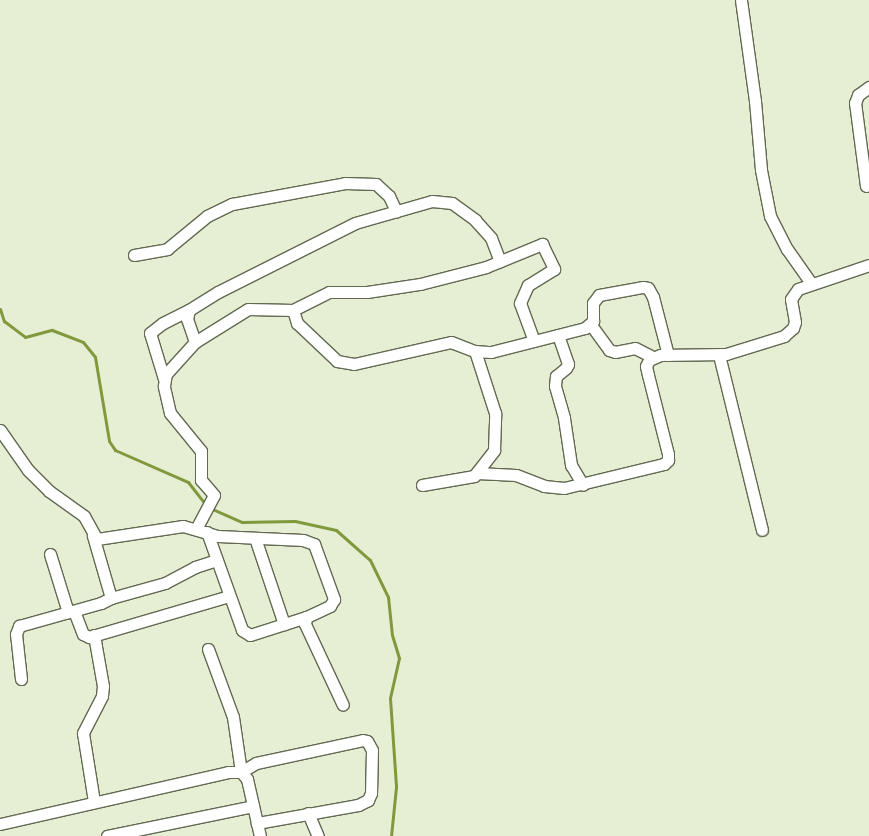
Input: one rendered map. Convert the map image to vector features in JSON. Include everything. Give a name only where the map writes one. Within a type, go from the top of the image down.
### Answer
[{"type":"street","points":[[741,0],[755,101],[761,170],[770,216],[787,249],[811,283]]},
{"type":"street","points":[[866,186],[855,103],[858,95],[869,87]]},
{"type":"street","points":[[134,255],[167,249],[207,216],[232,204],[345,183],[376,184],[389,196],[396,211]]},
{"type":"street","points":[[93,536],[102,540],[183,526],[202,530],[218,536],[303,540],[314,544],[334,599],[330,606],[306,617],[259,632],[246,633],[238,623],[216,560],[202,530],[207,509],[214,495],[201,480],[201,451],[170,414],[164,379],[150,333],[162,322],[189,310],[218,292],[289,255],[355,223],[432,201],[452,203],[486,230],[500,261]]},
{"type":"street","points":[[164,379],[170,368],[195,342],[248,309],[293,310],[329,292],[367,292],[420,284],[486,267],[542,244],[554,265],[549,272],[528,285],[520,303],[534,341]]},
{"type":"street","points":[[668,355],[653,297],[648,288],[599,295],[592,303],[591,325],[609,350],[615,352],[635,348],[653,357],[668,355],[719,355],[739,352],[790,332],[795,322],[791,299],[793,294],[811,283],[869,265]]},
{"type":"street","points":[[189,310],[186,314],[195,342]]},
{"type":"street","points":[[293,310],[297,324],[337,361],[344,364],[374,361],[451,342],[475,351],[491,352],[591,325]]},
{"type":"street","points":[[558,335],[568,364],[566,368],[556,376],[555,386],[564,418],[571,465],[583,485]]},
{"type":"street","points":[[475,351],[495,413],[496,424],[494,450],[477,474]]},
{"type":"street","points":[[719,355],[762,530]]},
{"type":"street","points":[[422,485],[477,474],[516,474],[553,488],[583,485],[654,468],[668,460],[646,366],[653,357]]},
{"type":"street","points":[[0,430],[28,470],[49,491],[84,516],[93,536],[111,598]]},
{"type":"street","points":[[255,538],[284,624]]},
{"type":"street","points":[[50,554],[71,612],[83,634],[86,636],[229,596]]},
{"type":"street","points":[[21,679],[16,629],[23,624],[71,612],[101,603],[111,598],[165,583],[195,567],[216,560]]},
{"type":"street","points":[[306,617],[305,624],[343,705]]},
{"type":"street","points":[[94,635],[103,686],[102,696],[84,732],[94,802]]},
{"type":"street","points":[[208,649],[233,717],[241,772],[247,779],[260,836]]},
{"type":"street","points":[[0,824],[228,772],[241,772],[256,763],[367,741],[372,750],[370,793],[368,800],[358,805],[257,822]]},
{"type":"street","points":[[107,836],[253,806]]},
{"type":"street","points":[[308,813],[318,836]]},
{"type":"waterway","points":[[0,309],[4,321],[25,337],[52,330],[83,342],[95,357],[109,441],[115,450],[188,482],[206,505]]},
{"type":"waterway","points":[[210,508],[242,522],[295,521],[336,530],[370,560],[388,597],[392,635],[399,658],[390,698],[396,787],[391,836]]}]
